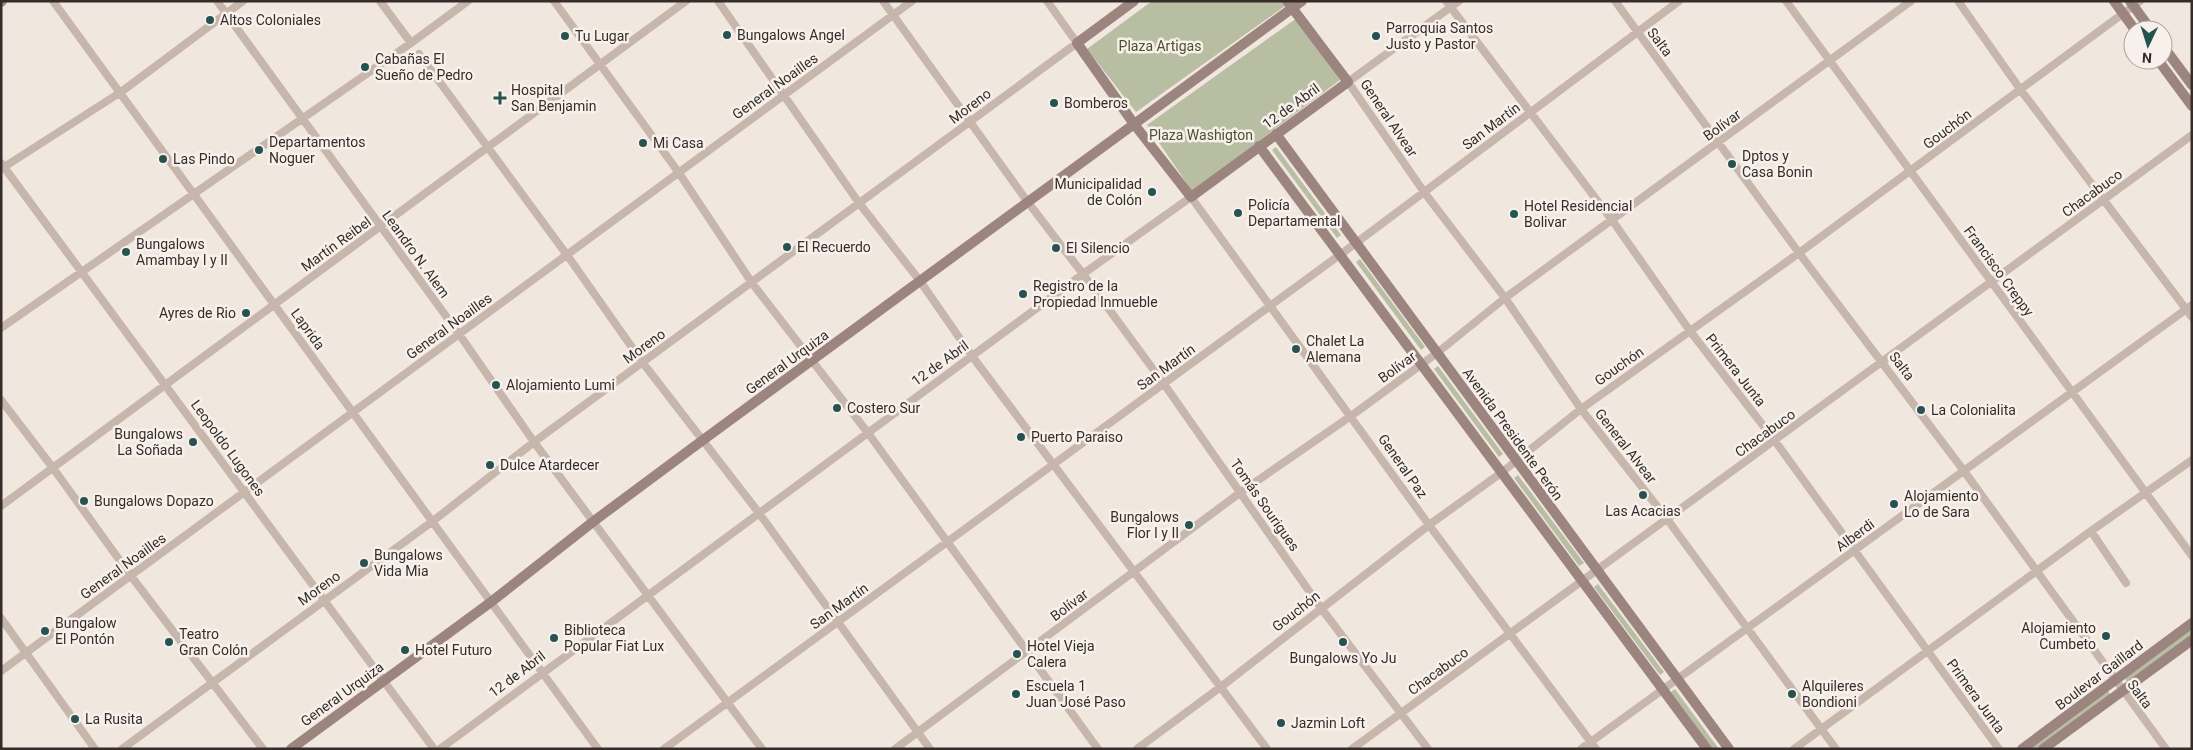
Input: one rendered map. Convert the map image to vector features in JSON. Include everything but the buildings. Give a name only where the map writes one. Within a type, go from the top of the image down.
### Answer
[{"type":"main road","name":"Moreno","points":[[1077,43],[1134,1]]},
{"type":"main road","name":"General Urquiza","points":[[291,749],[491,602],[594,521],[703,440],[1134,124],[1289,5],[1302,1]]},
{"type":"main road","points":[[2114,1],[2128,20]]},
{"type":"main road","points":[[2135,3],[2145,20]]},
{"type":"main road","points":[[1289,5],[1348,82]]},
{"type":"main road","points":[[1077,43],[1134,124],[1190,198]]},
{"type":"main road","points":[[2173,59],[2192,85]]},
{"type":"main road","points":[[2165,70],[2192,106]]},
{"type":"main road","name":"12 de Abril","points":[[1190,198],[1348,82]]},
{"type":"main road","name":"Avenida Presidente Perón","points":[[1276,134],[1729,749]]},
{"type":"main road","points":[[1259,146],[1707,749]]},
{"type":"main road","name":"Boulevar Gaillard","points":[[2022,749],[2192,623]]},
{"type":"main road","name":"Boulevar Gaillard","points":[[2043,749],[2192,640]]},
{"type":"street","name":"Laprida","points":[[53,1],[598,749]]},
{"type":"street","name":"Leandro N. Alem","points":[[217,1],[459,334],[534,442],[649,594],[762,749]]},
{"type":"street","points":[[2,166],[120,92],[243,1]]},
{"type":"street","points":[[380,1],[411,43]]},
{"type":"street","points":[[1,328],[411,43],[468,1]]},
{"type":"street","points":[[554,1],[678,173],[752,283],[868,433],[1098,749]]},
{"type":"street","name":"Martín Reibel","points":[[1,506],[686,1]]},
{"type":"street","points":[[718,1],[859,203],[920,281],[972,356],[1222,686],[1267,749]]},
{"type":"street","name":"Tomás Sourigues","points":[[883,1],[1027,202],[1164,384],[1321,608],[1428,749]]},
{"type":"street","name":"General Noailles","points":[[1,671],[912,1]]},
{"type":"street","points":[[1047,1],[1077,43]]},
{"type":"street","name":"12 de Abril","points":[[1348,82],[1448,4],[1458,1]]},
{"type":"street","name":"Salta","points":[[1615,1],[1800,254],[1883,361],[2166,749]]},
{"type":"street","name":"San Martín","points":[[664,749],[1340,255],[1678,1]]},
{"type":"street","name":"Francisco Creppy","points":[[1786,1],[2192,556]]},
{"type":"street","name":"Bolívar","points":[[895,749],[1240,492],[1351,416],[1437,353],[1504,298],[1911,1]]},
{"type":"street","points":[[1958,1],[2020,89],[2189,308],[2192,318]]},
{"type":"street","name":"Gouchón","points":[[1137,749],[1222,686],[1429,525],[1516,462],[1581,409],[1800,254],[2123,14],[2135,3]]},
{"type":"street","name":"Primera Junta","points":[[1448,4],[1612,220],[1690,331],[1775,441],[1999,749]]},
{"type":"street","name":"Moreno","points":[[122,749],[433,521],[534,442],[1077,43]]},
{"type":"street","points":[[419,54],[568,255],[643,363],[703,440],[930,749]]},
{"type":"street","name":"General Alvear","points":[[1348,82],[1424,192],[1504,298],[1581,409],[1667,519],[1836,749]]},
{"type":"street","name":"Chacabuco","points":[[1352,749],[2192,135]]},
{"type":"street","name":"Leopoldo Lugones","points":[[2,166],[434,749]]},
{"type":"street","name":"12 de Abril","points":[[440,749],[1083,274],[1190,198]]},
{"type":"street","name":"General Paz","points":[[1190,198],[1429,525],[1596,749]]},
{"type":"street","name":"Alberdi","points":[[1581,749],[2189,308]]},
{"type":"street","points":[[1,400],[131,576],[263,749]]},
{"type":"street","points":[[1794,749],[1927,650],[2192,460]]},
{"type":"street","points":[[2091,531],[2126,584]]},
{"type":"street","points":[[1,618],[96,749]]},
{"type":"green space","name":"Plaza Artigas","points":[[1152,1],[1281,1],[1285,6],[1136,112],[1087,49]]},
{"type":"green space","name":"Plaza Washigton","points":[[1297,18],[1340,80],[1192,191],[1147,125]]},
{"type":"green space","points":[[1276,147],[1341,235],[1337,238],[1272,150]]},
{"type":"green space","points":[[1360,259],[1425,347],[1421,350],[1356,262]]},
{"type":"green space","points":[[1438,366],[1503,454],[1499,457],[1434,369]]},
{"type":"green space","points":[[1518,475],[1584,563],[1579,566],[1514,478]]},
{"type":"green space","points":[[1598,584],[1664,672],[1660,675],[1594,587]]},
{"type":"green space","points":[[2192,627],[2192,636],[2128,683],[2124,677]]},
{"type":"green space","points":[[1675,689],[1719,749],[1713,749],[1671,692]]},
{"type":"green space","points":[[2107,690],[2111,695],[2039,749],[2027,749]]},
{"type":"place","name":"Altos Coloniales","points":[[210,20]]},
{"type":"place","name":"Bungalows Angel","points":[[727,35]]},
{"type":"place","name":"Tu Lugar","points":[[565,36]]},
{"type":"place","name":"Parroquia Santos Justo y Pastor","points":[[1376,36]]},
{"type":"place","name":"Cabañas El Sueño de Pedro","points":[[365,67]]},
{"type":"place","name":"Hospital San Benjamin","points":[[500,98]]},
{"type":"place","name":"Bomberos","points":[[1054,103]]},
{"type":"place","name":"Mi Casa","points":[[643,143]]},
{"type":"place","name":"Departamentos Noguer","points":[[259,150]]},
{"type":"place","name":"Las Pindo","points":[[163,159]]},
{"type":"place","name":"Dptos y Casa Bonin","points":[[1732,164]]},
{"type":"place","name":"Municipalidad de Colón","points":[[1152,192]]},
{"type":"place","name":"Policía Departamental","points":[[1238,213]]},
{"type":"place","name":"Hotel Residencial Bolivar","points":[[1514,214]]},
{"type":"place","name":"El Recuerdo","points":[[787,247]]},
{"type":"place","name":"El Silencio","points":[[1056,248]]},
{"type":"place","name":"Bungalows Amambay I y II","points":[[126,252]]},
{"type":"place","name":"Registro de la Propiedad Inmueble","points":[[1023,294]]},
{"type":"place","name":"Ayres de Rio","points":[[246,313]]},
{"type":"place","name":"Chalet La Alemana","points":[[1296,349]]},
{"type":"place","name":"Alojamiento Lumi","points":[[496,385]]},
{"type":"place","name":"Costero Sur","points":[[837,408]]},
{"type":"place","name":"La Colonialita","points":[[1921,410]]},
{"type":"place","name":"Puerto Paraiso","points":[[1021,437]]},
{"type":"place","name":"Bungalows La Soñada","points":[[193,442]]},
{"type":"place","name":"Dulce Atardecer","points":[[490,465]]},
{"type":"place","name":"Las Acacias","points":[[1643,495]]},
{"type":"place","name":"Bungalows Dopazo","points":[[84,501]]},
{"type":"place","name":"Alojamiento Lo de Sara","points":[[1894,504]]},
{"type":"place","name":"Bungalows Flor I y II","points":[[1189,525]]},
{"type":"place","name":"Bungalows Vida Mia","points":[[364,563]]},
{"type":"place","name":"Bungalow El Pontón","points":[[45,631]]},
{"type":"place","name":"Alojamiento Cumbeto","points":[[2106,636]]},
{"type":"place","name":"Biblioteca Popular Fiat Lux","points":[[554,638]]},
{"type":"place","name":"Teatro Gran Colón","points":[[169,642]]},
{"type":"place","name":"Bungalows Yo Ju","points":[[1343,642]]},
{"type":"place","name":"Hotel Futuro","points":[[405,650]]},
{"type":"place","name":"Hotel Vieja Calera","points":[[1017,654]]},
{"type":"place","name":"Escuela 1 Juan José Paso","points":[[1016,694]]},
{"type":"place","name":"Alquileres Bondioni","points":[[1792,694]]},
{"type":"place","name":"La Rusita","points":[[75,719]]},
{"type":"place","name":"Jazmin Loft","points":[[1281,723]]}]
